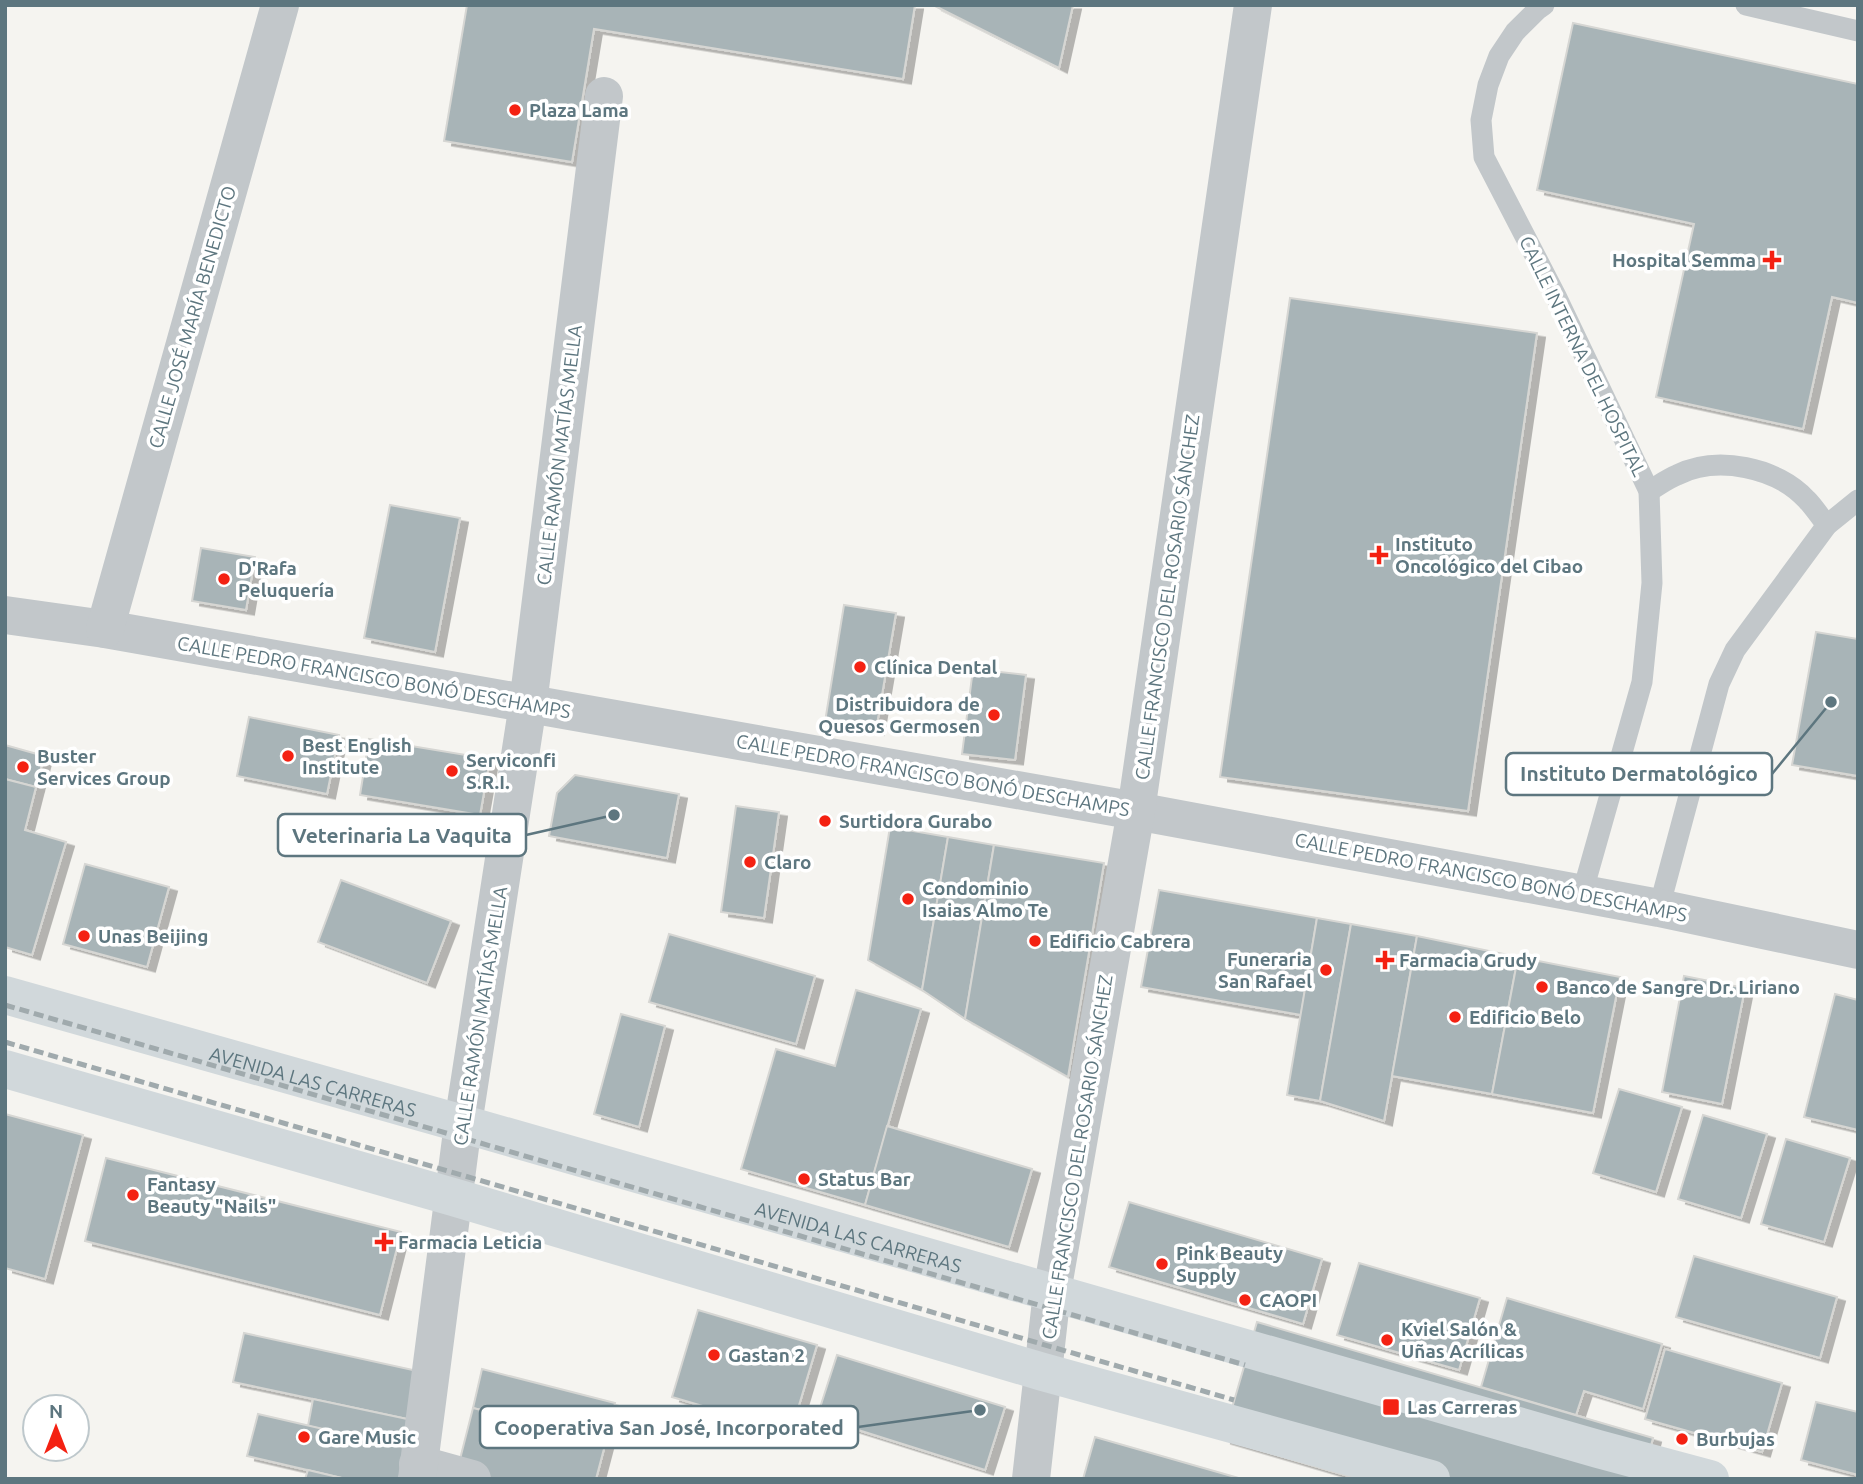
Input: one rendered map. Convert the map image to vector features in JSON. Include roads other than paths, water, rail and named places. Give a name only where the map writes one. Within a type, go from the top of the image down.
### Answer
[{"type":"main road","name":"AVENIDA LAS CARRERAS","points":[[5,996],[1710,1479]]},
{"type":"main road","points":[[5,1069],[453,1197],[1043,1372],[1431,1479]]},
{"type":"street","name":"CALLE JOSÉ MARÍA BENEDICTO","points":[[105,629],[280,5]]},
{"type":"street","name":"CALLE FRANCISCO DEL ROSARIO SÁNCHEZ","points":[[1031,1479],[1052,1292],[1136,811],[1253,5]]},
{"type":"street","name":"CALLE RAMÓN MATÍAS MELLA","points":[[418,1471],[463,1124],[528,704],[604,96]]},
{"type":"street","name":"CALLE PEDRO FRANCISCO BONÓ DESCHAMPS","points":[[5,615],[105,629],[1136,811],[1659,908],[1858,950]]},
{"type":"street","points":[[418,1471],[472,1479]]},
{"type":"lane","name":"CALLE INTERNA DEL HOSPITAL","points":[[1544,5],[1515,32],[1499,56],[1488,85],[1481,120],[1484,157],[1556,296],[1649,491],[1652,583],[1642,682],[1582,894]]},
{"type":"lane","points":[[1746,5],[1858,31]]},
{"type":"lane","points":[[1649,491],[1678,474],[1712,465],[1746,467],[1778,478],[1806,498],[1827,526]]},
{"type":"lane","points":[[1659,908],[1719,684],[1735,650],[1827,526],[1858,500]]},
{"type":"railway","points":[[5,1005],[1245,1365]]},
{"type":"railway","points":[[5,1042],[1234,1400]]},
{"type":"place","name":"Plaza Lama","points":[[515,110]]},
{"type":"place","name":"Hospital Semma","points":[[1772,260]]},
{"type":"place","name":"Instituto Oncológico del Cibao","points":[[1379,555]]},
{"type":"place","name":"D'Rafa Peluquería","points":[[224,579]]},
{"type":"place","name":"Clínica Dental","points":[[860,667]]},
{"type":"place","name":"Instituto Dermatológico","points":[[1831,702]]},
{"type":"place","name":"Distribuidora de Quesos Germosen","points":[[994,715]]},
{"type":"place","name":"Best English Institute","points":[[288,756]]},
{"type":"place","name":"Buster Services Group","points":[[23,767]]},
{"type":"place","name":"Serviconfi S.R.I.","points":[[452,771]]},
{"type":"place","name":"Veterinaria La Vaquita","points":[[614,815]]},
{"type":"place","name":"Surtidora Gurabo","points":[[825,821]]},
{"type":"place","name":"Claro","points":[[750,862]]},
{"type":"place","name":"Condominio Isaias Almo Te","points":[[908,899]]},
{"type":"place","name":"Unas Beijing","points":[[84,936]]},
{"type":"place","name":"Edificio Cabrera","points":[[1035,941]]},
{"type":"place","name":"Farmacia Grudy","points":[[1385,960]]},
{"type":"place","name":"Funeraria San Rafael","points":[[1326,970]]},
{"type":"place","name":"Banco de Sangre Dr. Liriano","points":[[1542,987]]},
{"type":"place","name":"Edificio Belo","points":[[1455,1017]]},
{"type":"place","name":"Status Bar","points":[[804,1179]]},
{"type":"place","name":"Fantasy Beauty \"Nails\"","points":[[133,1195]]},
{"type":"place","name":"Farmacia Leticia","points":[[384,1242]]},
{"type":"place","name":"Pink Beauty Supply","points":[[1162,1264]]},
{"type":"place","name":"CAOPI","points":[[1245,1300]]},
{"type":"place","name":"Kviel Salón & Uñas Acrílicas","points":[[1387,1340]]},
{"type":"place","name":"Gastan 2","points":[[714,1355]]},
{"type":"place","name":"Las Carreras","points":[[1391,1407]]},
{"type":"place","name":"Cooperativa San José, Incorporated","points":[[980,1410]]},
{"type":"place","name":"Gare Music","points":[[304,1437]]},
{"type":"place","name":"Burbujas","points":[[1682,1439]]}]
